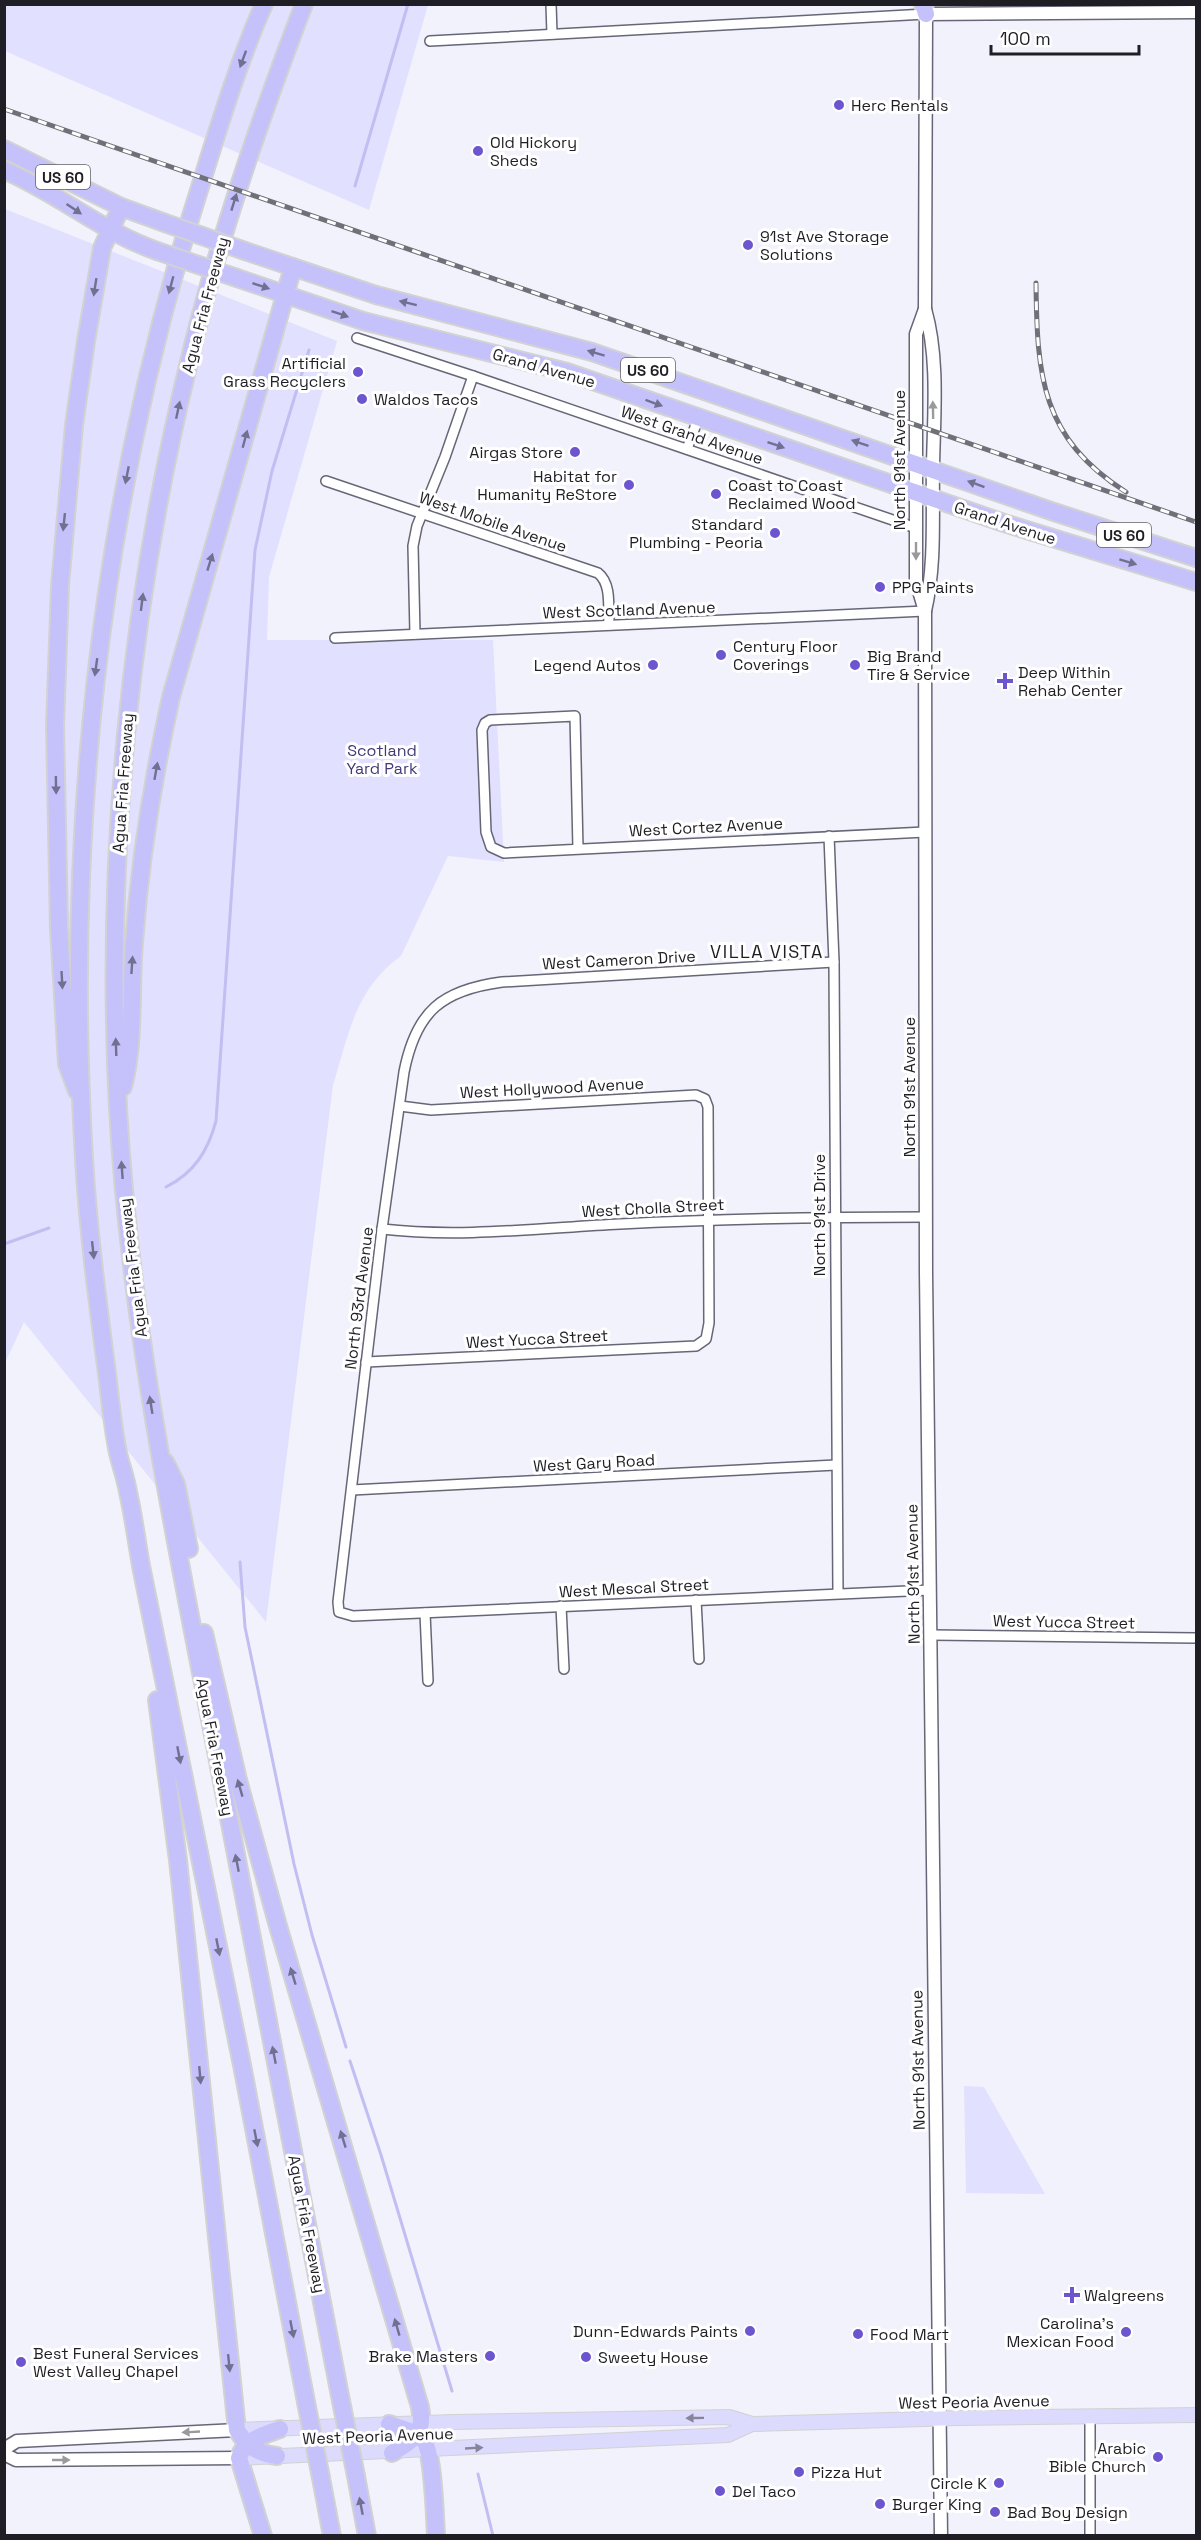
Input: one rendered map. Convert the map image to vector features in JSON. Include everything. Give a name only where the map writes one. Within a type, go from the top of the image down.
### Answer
[{"type":"highway","name":"Agua Fria Freeway","points":[[264,4],[214,142],[170,285],[143,395],[115,538],[93,692],[80,850],[78,1031],[83,1108],[83,1158],[99,1318],[118,1451],[239,2054],[332,2535]]},
{"type":"highway","name":"Agua Fria Freeway","points":[[304,4],[267,101],[191,352],[145,581],[127,724],[117,873],[115,953],[118,1106],[133,1282],[157,1445],[367,2535]]},
{"type":"highway","name":"Grand Avenue","points":[[4,149],[121,207],[245,251],[376,295],[592,352],[1051,511],[1197,558]]},
{"type":"highway","name":"Grand Avenue","points":[[4,170],[49,192],[109,231],[157,251],[237,279],[363,321],[567,372],[1015,527],[1197,582]]},
{"type":"highway","points":[[83,1108],[67,1064],[59,928],[56,662],[63,534],[74,426],[102,248],[121,207]]},
{"type":"highway","points":[[118,1106],[129,1061],[136,912],[145,833],[161,742],[171,697],[293,267]]},
{"type":"highway","points":[[157,1445],[176,1484],[204,1629],[238,1780],[281,1936],[376,2250],[422,2439],[428,2450],[436,2535]]},
{"type":"highway","points":[[118,1451],[117,1493],[158,1704],[178,1860],[241,2444],[262,2535]]},
{"type":"highway","points":[[389,2424],[420,2429]]},
{"type":"highway","points":[[241,2444],[280,2429]]},
{"type":"highway","points":[[393,2452],[420,2429]]},
{"type":"highway","points":[[241,2444],[259,2453],[277,2456]]},
{"type":"main road","points":[[926,8],[1197,12]]},
{"type":"main road","name":"North 91st Avenue","points":[[926,8],[925,309],[932,334],[933,469],[932,580],[925,611],[926,1217],[941,2535]]},
{"type":"main road","name":"North 91st Avenue","points":[[925,309],[916,334],[915,463],[915,581],[925,611]]},
{"type":"main road","name":"West Peoria Avenue","points":[[420,2429],[625,2419],[729,2417],[752,2424],[1197,2415]]},
{"type":"main road","points":[[542,2444],[560,2436],[615,2432],[622,2427],[625,2419]]},
{"type":"main road","name":"West Peoria Avenue","points":[[280,2429],[389,2424]]},
{"type":"main road","name":"West Peoria Avenue","points":[[277,2456],[728,2435],[752,2424]]},
{"type":"main road","points":[[4,2449],[17,2441],[241,2444]]},
{"type":"main road","points":[[4,2454],[16,2460],[241,2444]]},
{"type":"street","points":[[551,4],[552,34]]},
{"type":"street","points":[[430,41],[926,8]]},
{"type":"street","name":"West Grand Avenue","points":[[357,338],[915,528]]},
{"type":"street","points":[[415,634],[412,546],[473,376]]},
{"type":"street","points":[[687,449],[698,419]]},
{"type":"street","name":"West Mobile Avenue","points":[[326,481],[598,573],[604,578],[608,587],[609,625]]},
{"type":"street","name":"West Scotland Avenue","points":[[335,638],[925,611]]},
{"type":"street","name":"West Cortez Avenue","points":[[578,849],[575,716],[490,720],[485,723],[482,730],[486,832],[491,847],[504,853],[925,832]]},
{"type":"street","name":"North 91st Drive","points":[[829,836],[834,962],[838,1593]]},
{"type":"street","name":"West Cameron Drive","points":[[444,999],[471,986],[502,982],[834,962]]},
{"type":"street","name":"North 93rd Avenue","points":[[339,1612],[338,1602],[382,1229],[408,1052],[425,1017],[444,999]]},
{"type":"street","name":"West Hollywood Avenue","points":[[400,1106],[431,1110],[696,1095],[705,1098],[708,1107],[708,1220]]},
{"type":"street","name":"West Cholla Street","points":[[382,1229],[415,1233],[458,1233],[708,1220],[926,1217]]},
{"type":"street","name":"West Yucca Street","points":[[366,1362],[696,1346],[706,1339],[709,1323],[708,1220]]},
{"type":"street","name":"West Gary Road","points":[[352,1490],[837,1466]]},
{"type":"street","name":"West Mescal Street","points":[[339,1612],[353,1616],[930,1590]]},
{"type":"street","points":[[696,1600],[699,1659]]},
{"type":"street","points":[[561,1606],[564,1669]]},
{"type":"street","points":[[425,1613],[428,1681]]},
{"type":"street","name":"West Yucca Street","points":[[931,1635],[1197,1638]]},
{"type":"street","points":[[1090,2416],[1090,2535]]},
{"type":"green space","points":[[5,5],[428,5],[369,210],[5,51]]},
{"type":"green space","name":"Scotland Yard Park","points":[[5,209],[337,341],[269,577],[267,640],[493,640],[504,862],[448,856],[401,956],[373,983],[363,998],[349,1030],[333,1085],[266,1622],[24,1322],[5,1363]]},
{"type":"green space","points":[[964,2086],[984,2087],[1045,2194],[966,2193]]},
{"type":"waterway","points":[[355,186],[408,4]]},
{"type":"waterway","points":[[166,1187],[192,1168],[209,1142],[216,1121],[255,550],[272,471],[309,350]]},
{"type":"waterway","points":[[4,1244],[49,1228]]},
{"type":"waterway","points":[[240,1562],[245,1627],[294,1864],[312,1935],[346,2047]]},
{"type":"waterway","points":[[350,2061],[381,2155],[452,2391]]},
{"type":"waterway","points":[[478,2474],[493,2536]]},
{"type":"railway","points":[[4,109],[1196,522]]},
{"type":"railway","points":[[1036,283],[1039,347],[1043,376],[1060,427],[1076,450],[1098,471],[1126,492]]},
{"type":"place","name":"Herc Rentals","points":[[839,105]]},
{"type":"place","name":"Old Hickory Sheds","points":[[478,151]]},
{"type":"place","name":"91st Ave Storage Solutions","points":[[748,245]]},
{"type":"place","name":"Artificial Grass Recyclers","points":[[358,372]]},
{"type":"place","name":"Waldos Tacos","points":[[362,399]]},
{"type":"place","name":"Airgas Store","points":[[575,452]]},
{"type":"place","name":"Habitat for Humanity ReStore","points":[[629,485]]},
{"type":"place","name":"Coast to Coast Reclaimed Wood","points":[[716,494]]},
{"type":"place","name":"Standard Plumbing - Peoria","points":[[775,533]]},
{"type":"place","name":"PPG Paints","points":[[880,587]]},
{"type":"place","name":"Century Floor Coverings","points":[[721,655]]},
{"type":"place","name":"Legend Autos","points":[[653,665]]},
{"type":"place","name":"Big Brand Tire & Service","points":[[855,665]]},
{"type":"place","name":"Deep Within Rehab Center","points":[[1005,681]]},
{"type":"place","name":"Walgreens","points":[[1072,2295]]},
{"type":"place","name":"Dunn-Edwards Paints","points":[[750,2331]]},
{"type":"place","name":"Carolina's Mexican Food","points":[[1126,2332]]},
{"type":"place","name":"Food Mart","points":[[858,2334]]},
{"type":"place","name":"Brake Masters","points":[[490,2356]]},
{"type":"place","name":"Sweety House","points":[[586,2357]]},
{"type":"place","name":"Best Funeral Services West Valley Chapel","points":[[21,2362]]},
{"type":"place","name":"Arabic Bible Church","points":[[1158,2457]]},
{"type":"place","name":"Pizza Hut","points":[[799,2472]]},
{"type":"place","name":"Circle K","points":[[999,2483]]},
{"type":"place","name":"Del Taco","points":[[720,2491]]},
{"type":"place","name":"Burger King","points":[[880,2504]]},
{"type":"place","name":"Bad Boy Design","points":[[995,2512]]},
{"type":"district","name":"VILLA VISTA","points":[[767,951]]}]
